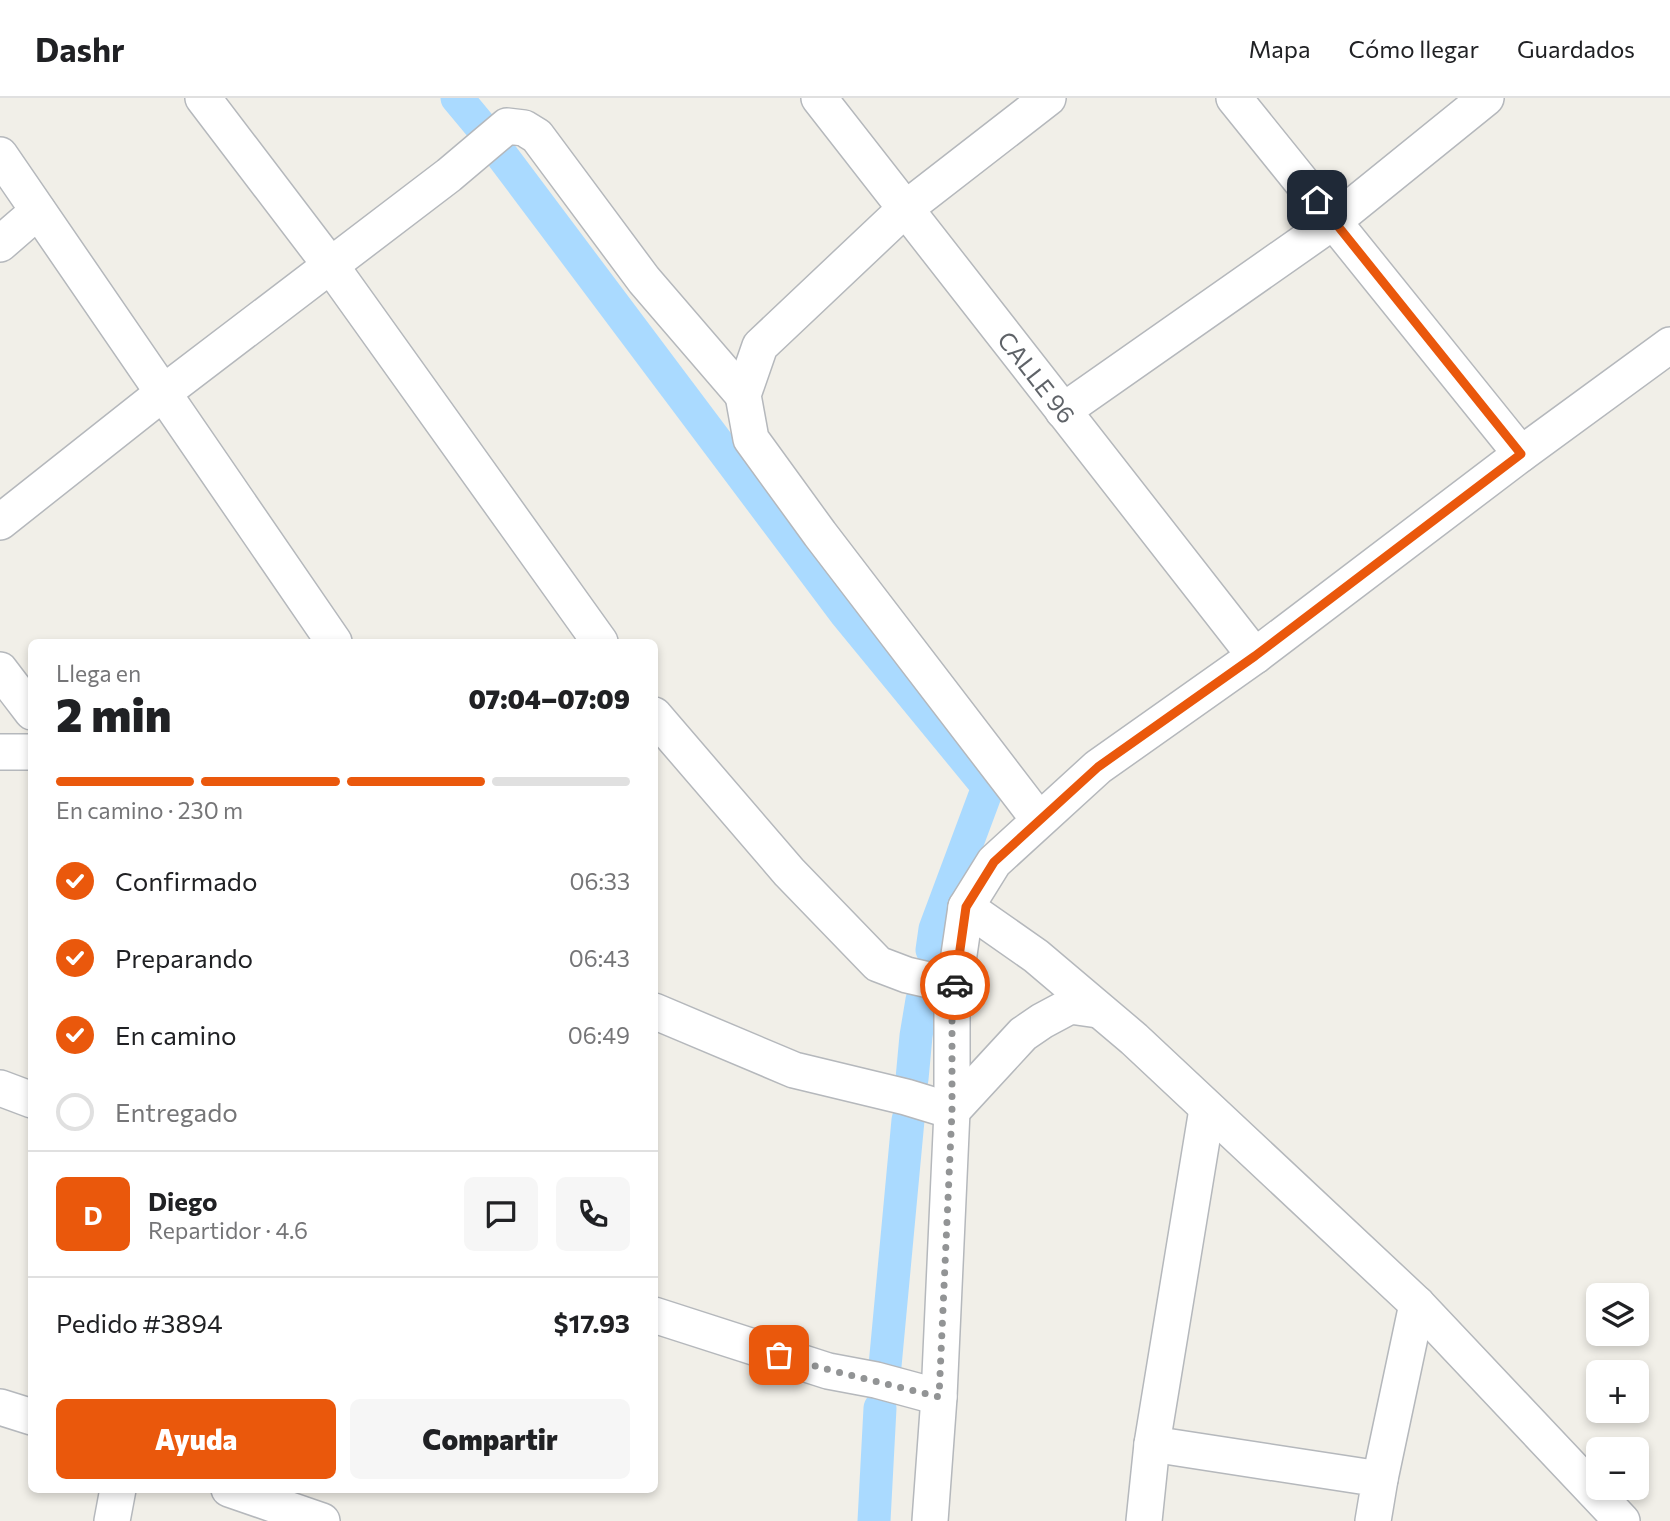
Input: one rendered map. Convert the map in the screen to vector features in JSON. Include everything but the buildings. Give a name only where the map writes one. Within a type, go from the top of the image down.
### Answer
[{"type":"street","points":[[203,98],[331,266],[598,639]]},
{"type":"street","name":"CALLE 96","points":[[819,98],[1255,656]]},
{"type":"street","points":[[1039,820],[820,534],[751,439],[743,395],[760,346],[905,209],[1048,98]]},
{"type":"street","points":[[1234,98],[1521,454]]},
{"type":"street","points":[[1063,411],[1334,221],[1486,98]]},
{"type":"street","points":[[0,522],[163,393],[449,175],[507,126],[524,128],[537,136],[644,281],[743,395]]},
{"type":"street","points":[[0,155],[332,639]]},
{"type":"street","points":[[0,244],[38,211]]},
{"type":"street","points":[[930,1521],[939,1397],[952,1111],[952,1002],[966,907],[994,862],[1098,767],[1255,656],[1521,454],[1670,345]]},
{"type":"street","points":[[0,670],[28,707]]},
{"type":"street","points":[[658,720],[789,872],[878,964],[907,975],[955,986]]},
{"type":"street","points":[[0,752],[28,752]]},
{"type":"street","points":[[966,907],[1036,956],[1134,1039],[1417,1304],[1622,1521]]},
{"type":"street","points":[[952,1111],[1023,1034],[1070,1006],[1098,1010]]},
{"type":"street","points":[[658,1013],[794,1070],[952,1111]]},
{"type":"street","points":[[0,1088],[28,1098]]},
{"type":"street","points":[[1144,1521],[1152,1444],[1207,1109]]},
{"type":"street","points":[[1373,1521],[1417,1304]]},
{"type":"street","points":[[658,1316],[828,1371],[876,1380],[939,1397]]},
{"type":"street","points":[[0,1407],[28,1416]]},
{"type":"street","points":[[1152,1444],[1380,1479]]},
{"type":"street","points":[[112,1521],[117,1493]]},
{"type":"street","points":[[241,1493],[322,1521]]},
{"type":"waterway","points":[[457,98],[482,128]]},
{"type":"waterway","points":[[503,157],[846,614],[988,787],[935,929],[932,950]]},
{"type":"waterway","points":[[912,1079],[922,1000]]},
{"type":"waterway","points":[[885,1366],[908,1120]]},
{"type":"waterway","points":[[874,1521],[880,1408]]},
{"type":"way so far","points":[[779,1355],[828,1371],[876,1380],[939,1397],[952,1111],[952,1002],[955,985]]},
{"type":"route","points":[[955,985],[966,907],[994,862],[1098,767],[1255,656],[1521,454],[1317,200]]}]
